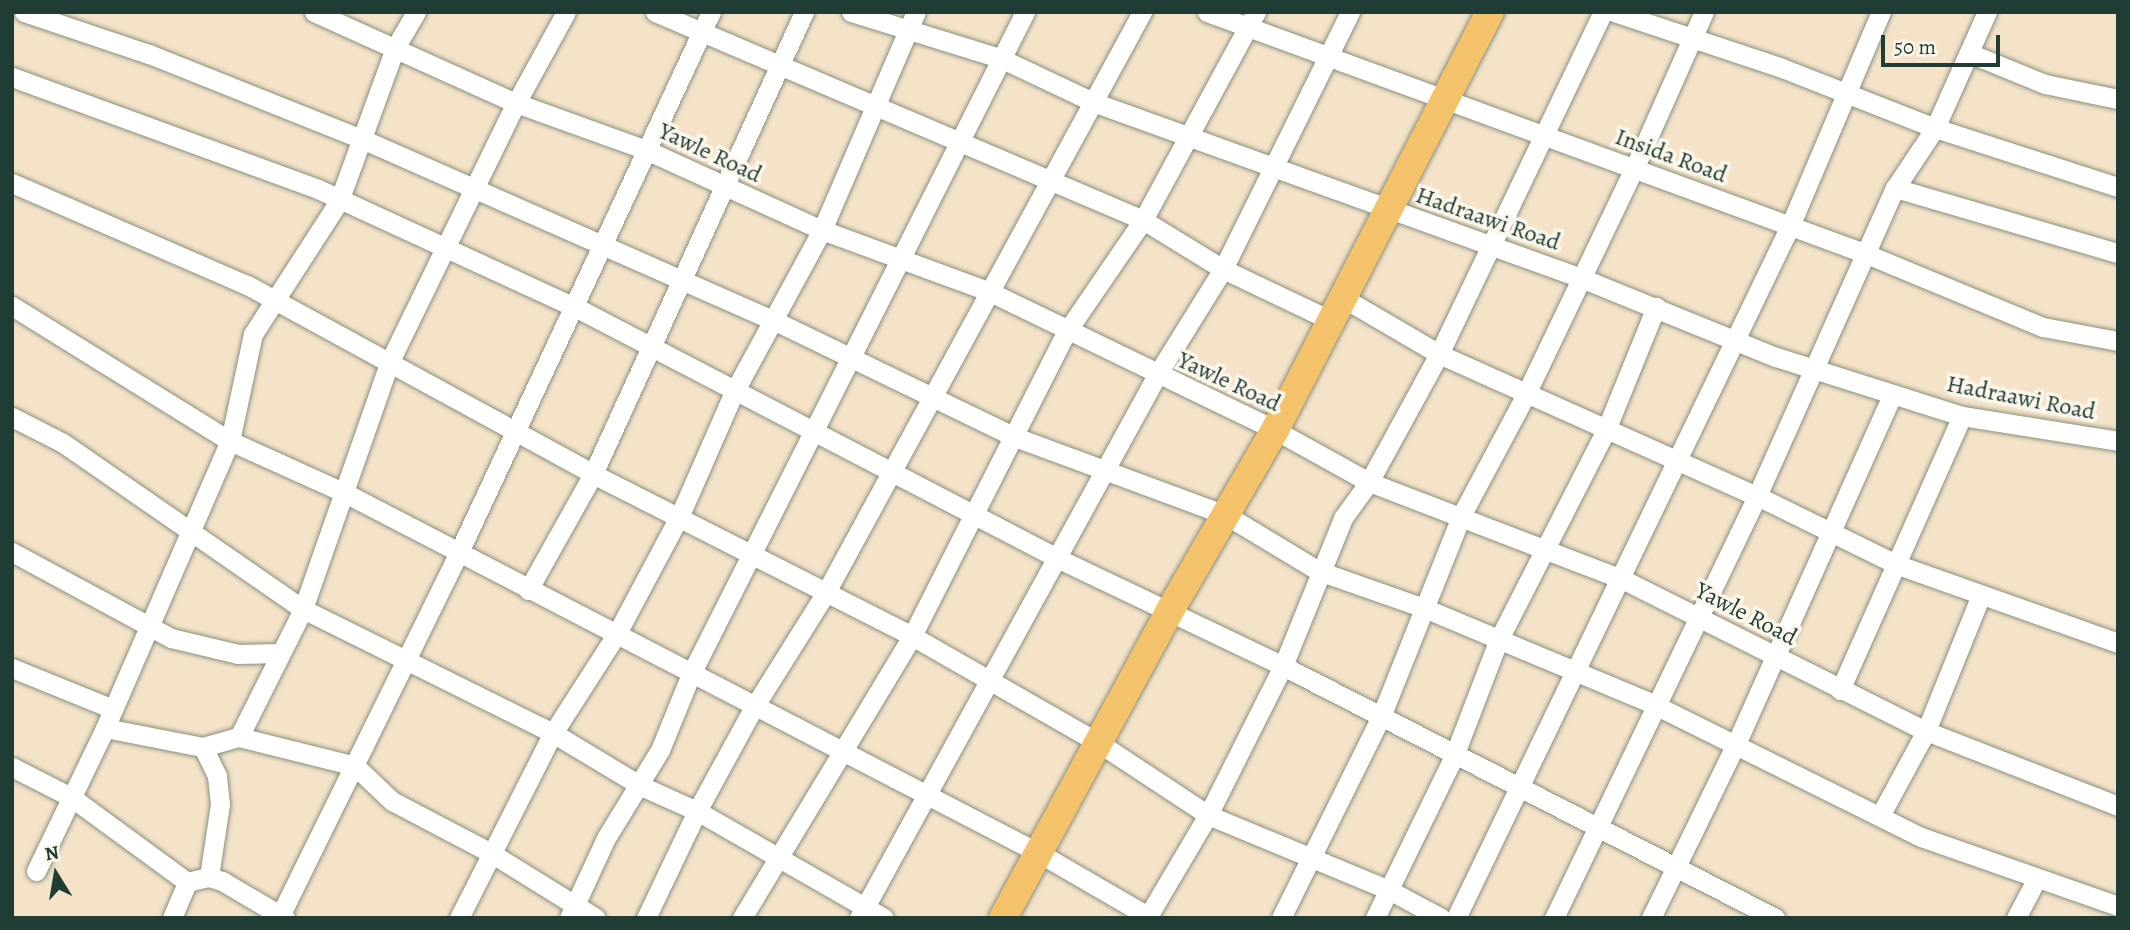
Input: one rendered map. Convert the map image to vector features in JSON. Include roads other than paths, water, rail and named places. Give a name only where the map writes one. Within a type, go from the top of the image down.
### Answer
[{"type":"highway","points":[[1003,918],[1169,612],[1275,430],[1490,12]]},
{"type":"street","points":[[24,12],[149,54],[362,139],[773,320],[1015,437],[1226,515],[1319,571],[1424,608],[1653,704],[1881,814],[1921,837],[2118,906]]},
{"type":"street","name":"Yawle Road","points":[[314,12],[516,103],[644,149],[822,230],[903,256],[988,291],[1275,430],[1369,482],[1622,579],[1926,731],[2118,806]]},
{"type":"street","points":[[36,871],[105,728],[188,530],[230,441],[253,334],[339,201],[395,48],[416,12]]},
{"type":"street","points":[[239,737],[303,609],[390,361],[516,103],[566,12]]},
{"type":"street","points":[[655,12],[781,63],[874,108],[1143,219],[1223,269],[1338,310],[1439,354],[1525,396],[1757,496],[1898,565],[2118,643]]},
{"type":"street","points":[[12,767],[71,797],[187,882],[209,877],[281,917],[459,552],[513,430],[575,306],[644,149],[711,12]]},
{"type":"street","points":[[528,590],[593,474],[652,350],[804,12]]},
{"type":"street","name":"Hadraawi Road","points":[[851,12],[913,20],[1093,102],[1581,278],[1816,370],[1962,416],[2118,441]]},
{"type":"street","points":[[572,912],[606,838],[641,786],[691,674],[754,554],[812,431],[1025,12]]},
{"type":"street","points":[[646,918],[696,811],[754,707],[825,594],[1142,12]]},
{"type":"street","name":"Insida Road","points":[[1208,12],[1252,20],[1329,53],[1864,253],[2043,327],[2118,341]]},
{"type":"street","points":[[862,913],[1059,559],[1157,375],[1223,269],[1350,12]]},
{"type":"street","points":[[12,306],[230,441],[345,493],[459,552],[1039,853],[1149,917],[1208,815],[1283,667],[1319,571],[1343,518],[1369,482],[1439,354],[1489,244],[1548,135],[1603,12]]},
{"type":"street","points":[[1614,12],[1693,42],[1782,68],[1935,128],[2118,187]]},
{"type":"street","points":[[1281,918],[1380,719],[1461,516],[1525,396],[1634,169],[1693,42],[1704,12]]},
{"type":"street","points":[[1457,918],[1522,790],[1790,226],[1850,95],[1881,12]]},
{"type":"street","points":[[1554,918],[1653,704],[1757,496],[1816,370],[1864,253],[1895,188],[1935,128],[1987,12]]},
{"type":"street","points":[[458,918],[553,733],[616,635],[680,515],[734,392],[822,230],[913,20]]},
{"type":"street","points":[[742,918],[780,862],[912,636],[1068,331],[1143,219],[1252,20]]},
{"type":"street","points":[[1969,53],[2045,84],[2118,99]]},
{"type":"street","points":[[12,77],[244,161],[446,247],[575,306],[652,350],[1059,559],[1283,667],[1380,719],[1677,868],[1746,911],[1775,918]]},
{"type":"street","points":[[12,183],[276,301],[593,474],[680,515],[825,594],[912,636],[1099,743],[1208,815],[1389,890],[1441,918]]},
{"type":"street","points":[[1895,188],[2118,253]]},
{"type":"street","points":[[1376,918],[1454,756],[1499,639],[1606,430],[1656,307]]},
{"type":"street","points":[[1651,918],[1736,744],[1892,395]]},
{"type":"street","points":[[1840,690],[1898,565],[1962,416]]},
{"type":"street","points":[[12,418],[63,443],[303,609],[407,659],[495,707],[553,733],[641,786],[696,811],[862,913],[884,918]]},
{"type":"street","points":[[12,552],[196,646],[247,655],[280,653]]},
{"type":"street","points":[[1881,814],[1926,731],[1981,595]]},
{"type":"street","points":[[12,668],[113,709]]},
{"type":"street","points":[[105,728],[203,747],[239,737],[355,766],[392,801],[491,853],[572,912],[596,918]]},
{"type":"street","points":[[203,747],[216,776],[220,804],[209,877]]},
{"type":"street","points":[[2016,918],[2037,878]]},
{"type":"street","points":[[172,918],[187,882]]}]
